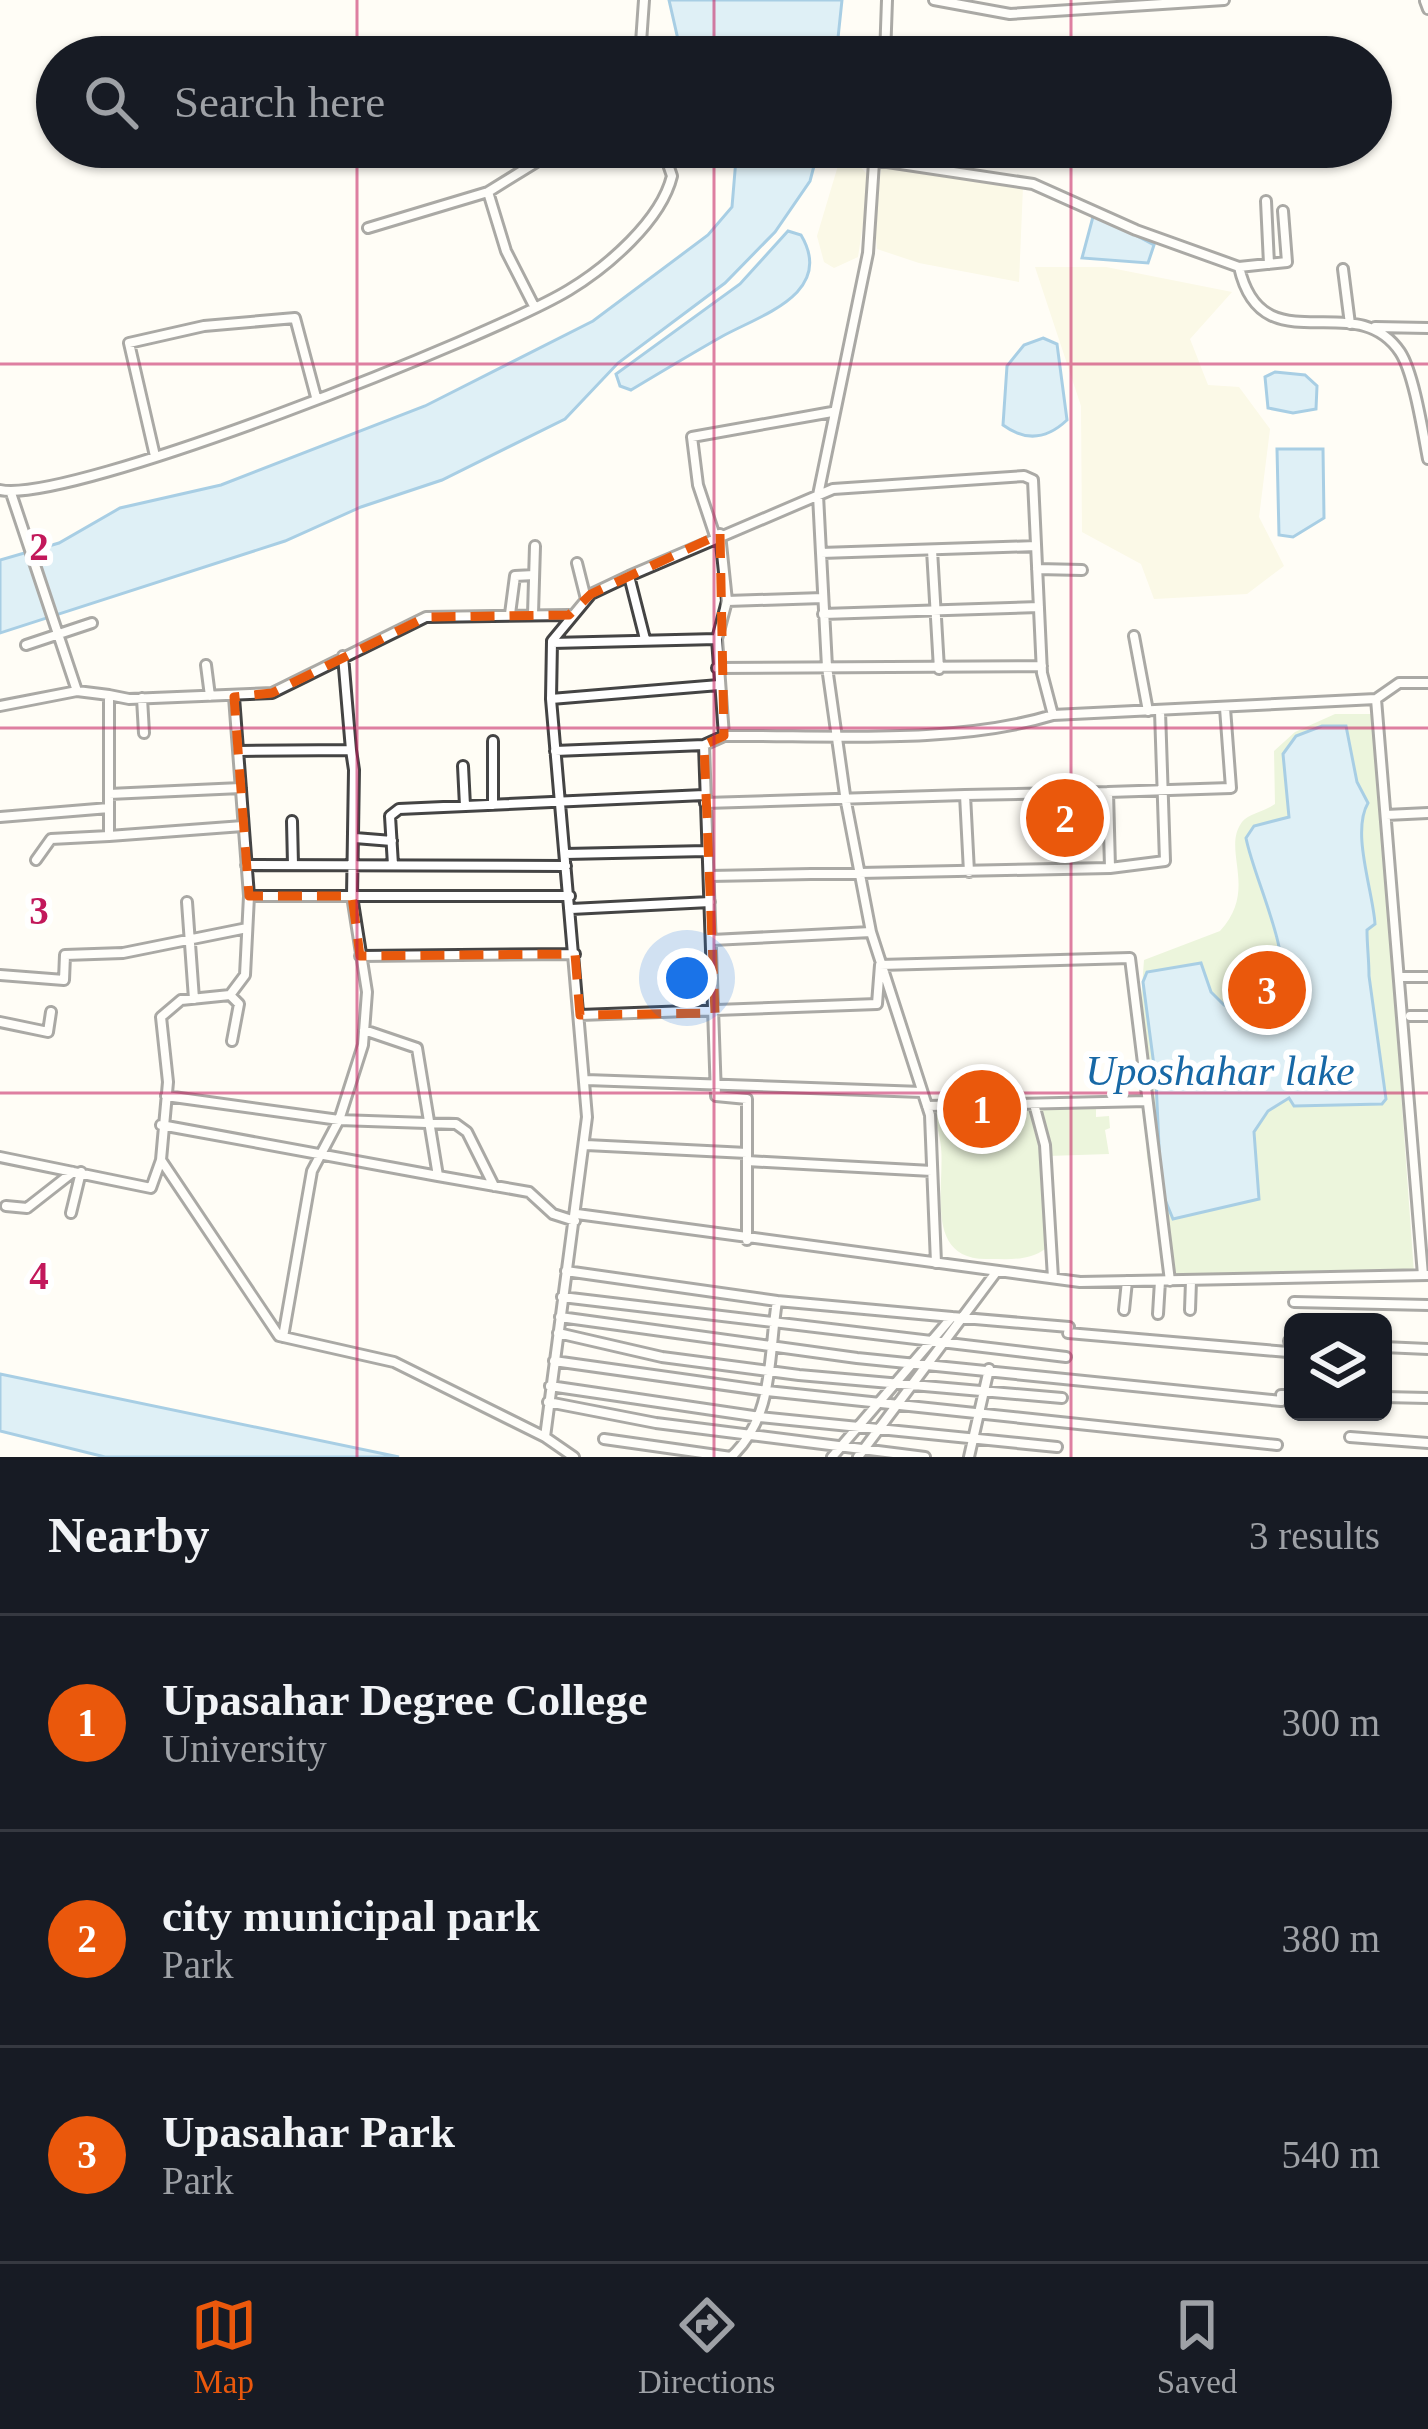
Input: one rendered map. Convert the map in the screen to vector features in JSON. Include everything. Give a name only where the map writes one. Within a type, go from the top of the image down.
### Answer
[{"type":"street","points":[[641,36],[644,0]]},
{"type":"street","points":[[886,36],[887,0]]},
{"type":"street","points":[[934,0],[982,5],[1010,14],[1224,0]]},
{"type":"street","points":[[368,228],[488,192],[527,168]]},
{"type":"street","points":[[5,492],[154,456],[316,398],[570,290],[651,216],[672,176],[669,168]]},
{"type":"street","points":[[873,168],[868,253],[818,495],[823,614],[835,734],[872,932],[927,1106],[936,1264]]},
{"type":"street","points":[[927,168],[1033,184],[1136,230],[1239,267],[1287,262],[1283,211]]},
{"type":"street","points":[[488,192],[506,251],[534,306]]},
{"type":"street","points":[[1266,201],[1269,264]]},
{"type":"street","points":[[1239,267],[1246,298],[1267,316],[1428,328]]},
{"type":"street","points":[[1343,269],[1350,324]]},
{"type":"street","points":[[154,456],[129,343],[204,326],[295,319],[316,398]]},
{"type":"street","points":[[1374,327],[1402,353],[1428,459]]},
{"type":"street","points":[[724,736],[717,639],[727,601],[717,535],[698,485],[692,437],[832,412]]},
{"type":"street","points":[[545,1438],[586,1145],[586,1080],[551,699],[552,643],[569,615],[586,599],[629,576],[818,495],[876,484],[1024,476],[1033,480],[1042,666],[1053,715]]},
{"type":"street","points":[[0,506],[5,492]]},
{"type":"street","points":[[5,492],[77,691]]},
{"type":"street","points":[[533,614],[535,546]]},
{"type":"street","points":[[820,553],[1036,546]]},
{"type":"street","points":[[932,550],[939,669]]},
{"type":"street","points":[[577,563],[586,599]]},
{"type":"street","points":[[1037,569],[1082,571]]},
{"type":"street","points":[[511,614],[512,571],[534,575]]},
{"type":"street","points":[[629,576],[645,640]]},
{"type":"street","points":[[727,601],[823,598]]},
{"type":"street","points":[[823,614],[1039,608]]},
{"type":"street","points":[[0,706],[77,691],[142,698],[272,693],[427,617],[569,615]]},
{"type":"street","points":[[26,645],[92,622]]},
{"type":"street","points":[[1134,636],[1148,710]]},
{"type":"street","points":[[552,643],[717,639]]},
{"type":"street","points":[[283,1337],[316,1158],[339,1120],[364,1030],[367,992],[352,896],[355,838],[343,656]]},
{"type":"street","points":[[206,665],[210,696]]},
{"type":"street","points":[[717,668],[1042,666]]},
{"type":"street","points":[[555,751],[704,745],[724,736],[1028,722],[1053,715],[1376,699],[1399,683],[1428,682]]},
{"type":"street","points":[[551,699],[719,685]]},
{"type":"street","points":[[110,695],[110,836]]},
{"type":"street","points":[[142,698],[144,733]]},
{"type":"street","points":[[0,1157],[151,1188],[161,1160],[166,1096],[161,1016],[181,1000],[230,995],[245,975],[249,896],[234,698]]},
{"type":"street","points":[[161,1125],[316,1158],[529,1192],[553,1214],[576,1218],[1053,1278],[1127,1282],[1425,1275],[1376,699]]},
{"type":"street","points":[[393,865],[390,816],[399,809],[705,799],[846,802],[1231,788],[1226,708]]},
{"type":"street","points":[[709,876],[1163,863],[1160,711]]},
{"type":"street","points":[[493,741],[493,806]]},
{"type":"street","points":[[704,745],[716,1096],[747,1099],[747,1240]]},
{"type":"street","points":[[239,751],[351,751]]},
{"type":"street","points":[[463,766],[464,806]]},
{"type":"street","points":[[109,794],[242,788]]},
{"type":"street","points":[[1108,792],[1110,868]]},
{"type":"street","points":[[965,795],[970,872]]},
{"type":"street","points":[[0,817],[109,808]]},
{"type":"street","points":[[1386,815],[1428,813]]},
{"type":"street","points":[[292,821],[293,865]]},
{"type":"street","points":[[36,860],[51,839],[243,826]]},
{"type":"street","points":[[355,838],[392,841]]},
{"type":"street","points":[[565,854],[707,851]]},
{"type":"street","points":[[247,865],[566,866]]},
{"type":"street","points":[[249,896],[570,896]]},
{"type":"street","points":[[187,902],[194,999]]},
{"type":"street","points":[[571,909],[710,902]]},
{"type":"street","points":[[0,975],[64,980],[65,955],[123,953],[248,928]]},
{"type":"street","points":[[712,940],[872,932]]},
{"type":"street","points":[[360,956],[575,954]]},
{"type":"street","points":[[880,965],[1130,958],[1165,1281],[1158,1314]]},
{"type":"street","points":[[580,1015],[877,1004],[880,965]]},
{"type":"street","points":[[1400,976],[1428,977]]},
{"type":"street","points":[[230,995],[239,1004],[232,1041]]},
{"type":"street","points":[[0,1022],[48,1032],[51,1012]]},
{"type":"street","points":[[1409,1016],[1428,1016]]},
{"type":"street","points":[[364,1030],[417,1048],[438,1176]]},
{"type":"street","points":[[586,1080],[922,1092]]},
{"type":"street","points":[[166,1096],[339,1120],[456,1124],[467,1132],[494,1186]]},
{"type":"street","points":[[1034,1102],[1045,1145],[1053,1278]]},
{"type":"street","points":[[927,1106],[1148,1102]]},
{"type":"street","points":[[586,1145],[932,1171]]},
{"type":"street","points":[[161,1160],[283,1337],[394,1362],[574,1457]]},
{"type":"street","points":[[6,1206],[27,1208],[78,1171]]},
{"type":"street","points":[[71,1213],[78,1171]]},
{"type":"street","points":[[566,1271],[777,1301],[1069,1330],[1284,1345]]},
{"type":"street","points":[[861,1454],[997,1271]]},
{"type":"street","points":[[1190,1310],[1191,1281]]},
{"type":"street","points":[[1124,1310],[1127,1282]]},
{"type":"street","points":[[562,1297],[1066,1357]]},
{"type":"street","points":[[604,1439],[731,1457],[753,1437],[760,1417],[777,1301]]},
{"type":"street","points":[[1294,1302],[1428,1305]]},
{"type":"street","points":[[560,1317],[771,1347],[1284,1397]]},
{"type":"street","points":[[832,1457],[952,1317]]},
{"type":"street","points":[[558,1333],[662,1357],[1062,1398]]},
{"type":"street","points":[[1392,1347],[1428,1349]]},
{"type":"street","points":[[554,1361],[766,1391],[1277,1445]]},
{"type":"street","points":[[969,1457],[989,1369]]},
{"type":"street","points":[[550,1386],[760,1417],[1057,1447]]},
{"type":"street","points":[[1392,1397],[1428,1398]]},
{"type":"street","points":[[548,1402],[861,1454],[925,1457]]},
{"type":"street","points":[[1350,1438],[1428,1443]]},
{"type":"highlighted area","points":[[720,534],[724,736],[704,745],[715,1013],[580,1015],[575,954],[360,956],[352,896],[249,896],[234,697],[272,693],[426,617],[569,615],[591,594]]},
{"type":"shaded area","points":[[837,168],[861,168],[866,173],[866,203],[858,257],[834,268],[824,262],[817,236]]},
{"type":"shaded area","points":[[882,168],[1023,186],[1019,282],[919,263],[877,249],[874,215]]},
{"type":"shaded area","points":[[1035,267],[1106,267],[1232,292],[1190,339],[1208,385],[1239,387],[1270,429],[1259,517],[1284,566],[1247,594],[1154,599],[1141,564],[1082,532],[1081,406]]},
{"type":"green space","points":[[1335,714],[1374,714],[1414,1273],[1168,1277],[1147,1157],[1145,1124],[1152,1091],[1140,1014],[1144,960],[1220,931],[1237,900],[1237,833],[1245,819],[1275,804],[1274,751],[1295,732]]},
{"type":"green space","points":[[1096,1101],[1096,1117],[1109,1116],[1110,1128],[1105,1130],[1109,1154],[1048,1156],[1040,1105]]},
{"type":"green space","points":[[1031,1105],[1044,1172],[1045,1249],[1019,1258],[969,1257],[955,1249],[942,1220],[941,1147],[933,1109]]},
{"type":"water","points":[[669,0],[842,0],[838,36],[677,36]]},
{"type":"water","points":[[735,168],[813,168],[810,181],[775,232],[725,283],[618,363],[565,419],[442,480],[361,507],[285,541],[0,633],[0,560],[59,543],[120,508],[221,485],[425,406],[593,321],[708,235],[732,207]]},
{"type":"water","points":[[1094,213],[1154,245],[1148,263],[1082,258]]},
{"type":"water","points":[[788,231],[801,235],[809,255],[801,288],[788,300],[631,390],[620,386],[616,374],[740,284]]},
{"type":"water","points":[[1043,338],[1057,344],[1067,420],[1052,431],[1028,436],[1003,425],[1007,366],[1024,345]]},
{"type":"water","points":[[1275,372],[1305,375],[1317,386],[1316,409],[1293,413],[1268,408],[1265,377]]},
{"type":"water","points":[[1277,449],[1323,449],[1324,518],[1293,537],[1279,535]]},
{"type":"water","name":"Uposhahar lake","points":[[1322,726],[1346,726],[1357,782],[1368,803],[1362,830],[1375,924],[1367,930],[1369,976],[1386,1099],[1382,1104],[1294,1106],[1289,1098],[1268,1111],[1254,1132],[1259,1199],[1173,1219],[1161,1190],[1156,1081],[1143,982],[1147,972],[1201,963],[1211,992],[1224,1005],[1277,1021],[1286,998],[1280,991],[1281,957],[1246,838],[1254,826],[1289,817],[1283,754],[1296,736]]},
{"type":"water","points":[[0,1374],[399,1457],[105,1457],[0,1431]]},
{"type":"place","name":"city municipal park","points":[[1065,818]]},
{"type":"place","name":"Upasahar Park","points":[[1267,990]]},
{"type":"place","name":"Upasahar Degree College","points":[[982,1109]]}]
